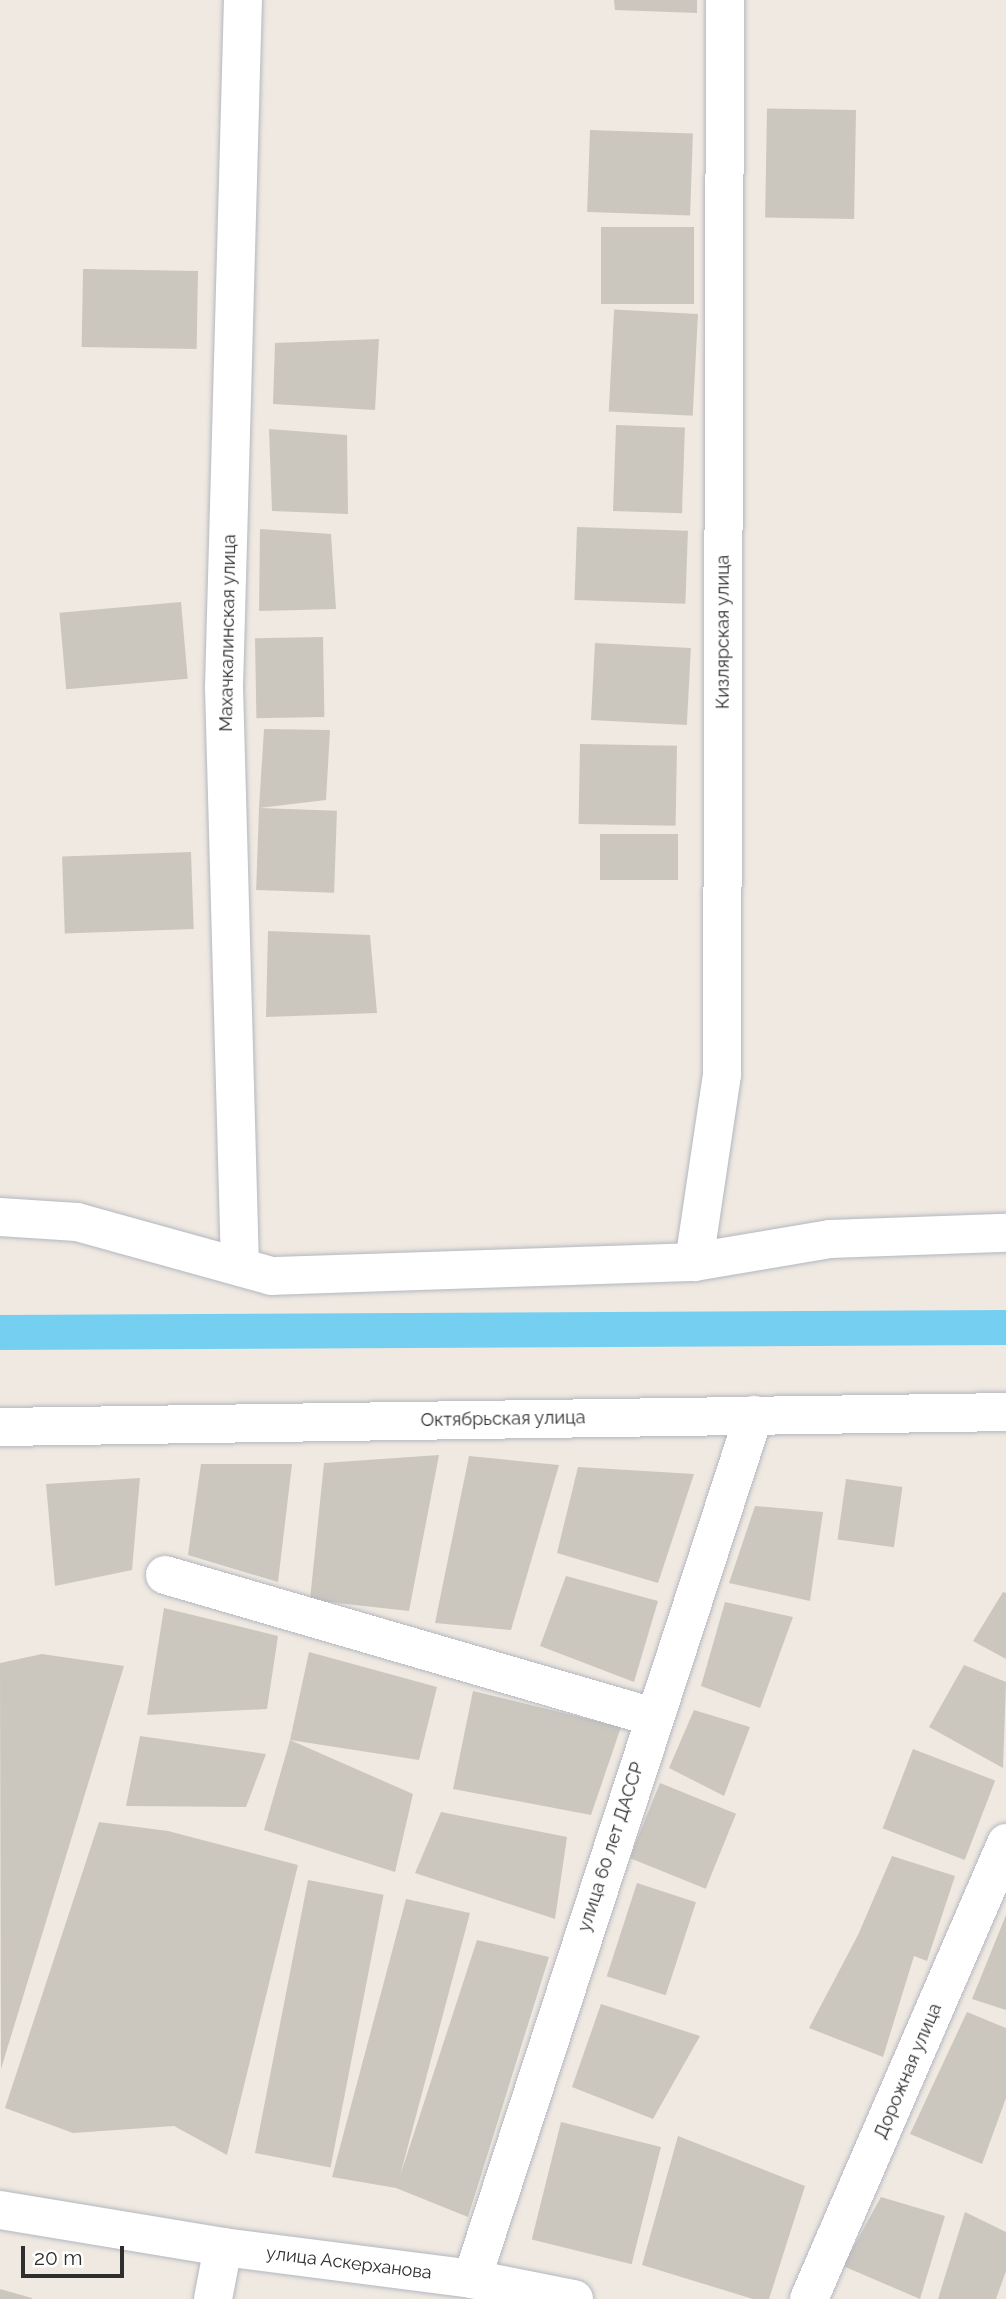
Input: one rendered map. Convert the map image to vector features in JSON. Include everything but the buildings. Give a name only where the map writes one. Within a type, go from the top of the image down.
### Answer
[{"type":"street","name":"Махачкалинская улица","points":[[240,1267],[224,687],[243,112],[243,0]]},
{"type":"street","name":"Кизлярская улица","points":[[694,1262],[722,1075],[725,0]]},
{"type":"street","points":[[0,1217],[77,1222],[272,1276],[694,1262],[830,1239],[1006,1233]]},
{"type":"street","name":"Октябрьская улица","points":[[0,1427],[1006,1412]]},
{"type":"street","name":"улица 60 лет ДАССР","points":[[472,2279],[653,1717],[754,1415]]},
{"type":"street","points":[[165,1575],[653,1717]]},
{"type":"street","name":"Дорожная улица","points":[[809,2299],[1006,1843]]},
{"type":"street","name":"улица Аскерханова","points":[[0,2210],[223,2248],[472,2279],[574,2299]]},
{"type":"street","points":[[213,2299],[223,2248]]},
{"type":"waterway","points":[[0,1332],[1006,1327]]}]
